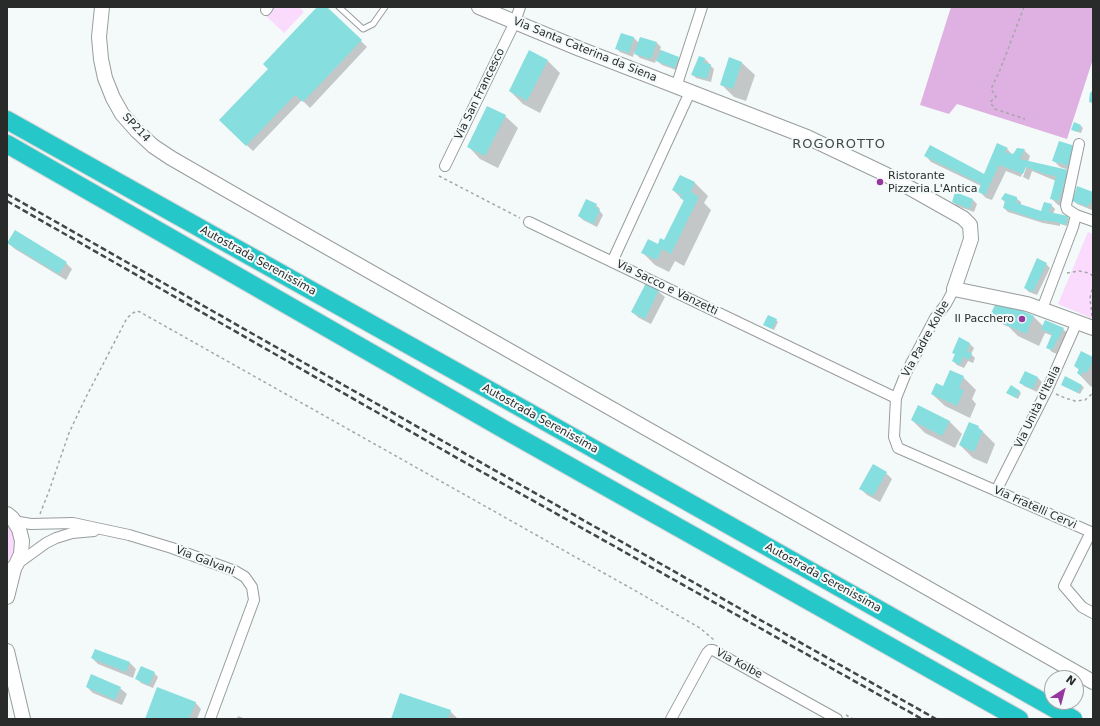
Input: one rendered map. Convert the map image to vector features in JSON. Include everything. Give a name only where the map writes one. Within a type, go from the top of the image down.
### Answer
[{"type":"highway","name":"Autostrada Serenissima","points":[[7,120],[1073,719]]},
{"type":"highway","name":"Autostrada Serenissima","points":[[7,144],[500,427],[1019,719]]},
{"type":"street","name":"SP214","points":[[102,7],[99,37],[101,59],[105,78],[112,98],[122,114],[152,146],[244,200],[1093,682]]},
{"type":"street","name":"Via Santa Caterina da Siena","points":[[480,7],[580,49],[690,92]]},
{"type":"street","name":"Via San Francesco","points":[[445,166],[515,22],[520,7]]},
{"type":"street","points":[[676,87],[702,7]]},
{"type":"street","points":[[612,262],[690,92],[807,137],[885,174],[963,218],[970,225],[971,239],[954,289],[1027,304],[1077,322],[1092,322]]},
{"type":"street","points":[[1079,144],[1066,205],[1067,209],[1076,215],[1093,222]]},
{"type":"street","points":[[1042,309],[1073,227],[1076,215]]},
{"type":"street","name":"Via Sacco e Vanzetti","points":[[529,222],[896,398]]},
{"type":"street","name":"Via Padre Kolbe","points":[[894,436],[896,398],[906,373],[935,318],[946,304],[954,289]]},
{"type":"street","name":"Via Unità d'Italia","points":[[996,491],[1047,390],[1077,322]]},
{"type":"street","name":"Via Fratelli Cervi","points":[[894,436],[898,448],[1092,532],[1064,586],[1082,607],[1093,613]]},
{"type":"street","points":[[7,597],[12,570],[21,554],[22,541],[18,529],[9,516]]},
{"type":"street","name":"Via Galvani","points":[[9,516],[19,522],[31,524],[73,523],[129,535],[172,548],[235,571],[245,577],[252,587],[254,600],[210,719]]},
{"type":"street","name":"Via Galvani","points":[[12,570],[46,543],[64,535],[86,531],[110,532]]},
{"type":"street","name":"Via Kolbe","points":[[671,719],[710,650],[713,650],[839,715]]},
{"type":"street","points":[[7,651],[22,719]]},
{"type":"lane","points":[[339,7],[363,29],[372,24],[385,7]]},
{"type":"path","points":[[1024,7],[1000,70],[991,89],[996,97],[990,102],[996,109],[1025,119]]},
{"type":"path","points":[[439,176],[529,222]]},
{"type":"path","points":[[1055,275],[1079,271],[1089,273],[1093,276]]},
{"type":"path","points":[[1092,322],[1090,298],[1093,286]]},
{"type":"path","points":[[35,515],[40,514],[69,433],[85,399],[121,328],[127,318],[137,311],[700,628],[718,643]]},
{"type":"path","points":[[1047,390],[1075,401],[1085,400],[1093,393]]},
{"type":"path","points":[[839,715],[853,719]]},
{"type":"shaded area","points":[[273,7],[299,7],[304,12],[284,33],[265,15]]},
{"type":"shaded area","points":[[951,7],[1093,7],[1093,59],[1067,139],[957,104],[949,114],[920,105]]},
{"type":"shaded area","points":[[1088,232],[1093,234],[1093,319],[1058,304]]},
{"type":"shaded area","points":[[7,522],[12,527],[17,540],[16,553],[7,568]]},
{"type":"building","points":[[317,7],[327,7],[362,40],[303,102],[295,95],[246,146],[219,120],[268,69],[263,64]]},
{"type":"building","points":[[621,33],[634,37],[629,53],[615,49]]},
{"type":"building","points":[[640,37],[657,42],[651,59],[634,54]]},
{"type":"building","points":[[529,50],[548,60],[527,101],[509,91]]},
{"type":"building","points":[[661,50],[679,57],[675,68],[656,61]]},
{"type":"building","points":[[699,56],[705,58],[704,63],[711,64],[707,79],[691,75]]},
{"type":"building","points":[[729,57],[742,62],[733,89],[720,85]]},
{"type":"building","points":[[1093,90],[1093,103],[1089,102],[1090,93]]},
{"type":"building","points":[[487,106],[506,115],[485,156],[467,147]]},
{"type":"building","points":[[1074,122],[1081,125],[1079,132],[1071,130]]},
{"type":"building","points":[[1059,141],[1075,146],[1069,166],[1052,161]]},
{"type":"building","points":[[997,143],[1008,148],[1004,152],[1013,154],[1017,148],[1025,149],[1020,159],[1068,170],[1059,201],[1050,199],[1056,176],[1045,174],[1026,167],[1023,174],[999,165],[985,195],[978,192],[981,184],[924,156],[930,145],[984,174]]},
{"type":"building","points":[[680,175],[695,182],[691,192],[699,197],[671,254],[662,249],[657,260],[641,253],[648,239],[658,244],[660,238],[664,240],[684,200],[680,198],[682,195],[672,190]]},
{"type":"building","points":[[1077,186],[1093,192],[1093,204],[1089,203],[1088,207],[1072,201]]},
{"type":"building","points":[[955,192],[973,199],[970,209],[952,202]]},
{"type":"building","points":[[1005,193],[1017,197],[1017,203],[1041,211],[1044,202],[1052,204],[1049,212],[1068,216],[1066,225],[1038,220],[1003,208],[1005,201],[1001,199]]},
{"type":"building","points":[[586,199],[597,204],[595,207],[600,210],[593,224],[578,216]]},
{"type":"building","points":[[15,230],[67,262],[59,274],[7,243]]},
{"type":"building","points":[[1037,258],[1047,263],[1033,292],[1024,288]]},
{"type":"building","points":[[646,283],[659,290],[645,319],[631,312]]},
{"type":"building","points":[[996,303],[1012,306],[1034,316],[1026,334],[989,317]]},
{"type":"building","points":[[768,315],[777,319],[772,329],[763,325]]},
{"type":"building","points":[[1045,320],[1064,328],[1052,350],[1046,348],[1052,334],[1041,329]]},
{"type":"building","points":[[959,337],[970,343],[967,351],[972,353],[969,360],[963,357],[960,365],[952,361],[955,354],[952,353]]},
{"type":"building","points":[[1081,351],[1093,357],[1093,361],[1087,373],[1083,371],[1081,376],[1077,373],[1079,369],[1074,366]]},
{"type":"building","points":[[950,370],[964,376],[959,388],[964,390],[957,406],[931,394],[936,383],[943,386]]},
{"type":"building","points":[[1025,371],[1038,377],[1033,389],[1019,383]]},
{"type":"building","points":[[1065,376],[1082,385],[1078,393],[1061,385]]},
{"type":"building","points":[[1011,385],[1020,391],[1016,398],[1006,393]]},
{"type":"building","points":[[918,405],[950,421],[942,436],[911,420]]},
{"type":"building","points":[[969,422],[979,426],[978,428],[983,431],[974,452],[959,445]]},
{"type":"building","points":[[873,464],[887,472],[873,496],[859,489]]},
{"type":"building","points":[[95,649],[130,662],[126,672],[91,658]]},
{"type":"building","points":[[141,666],[155,672],[149,685],[135,679]]},
{"type":"building","points":[[91,674],[121,687],[115,700],[86,687]]},
{"type":"building","points":[[157,687],[196,702],[189,719],[145,719]]},
{"type":"building","points":[[400,693],[451,710],[448,719],[391,719]]},
{"type":"railway","points":[[7,194],[936,719]]},
{"type":"railway","points":[[7,201],[450,454],[922,719]]},
{"type":"place","name":"Ristorante Pizzeria L'Antica","points":[[880,182]]},
{"type":"place","name":"Il Pacchero","points":[[1022,319]]},
{"type":"district","name":"ROGOROTTO","points":[[839,145]]}]
